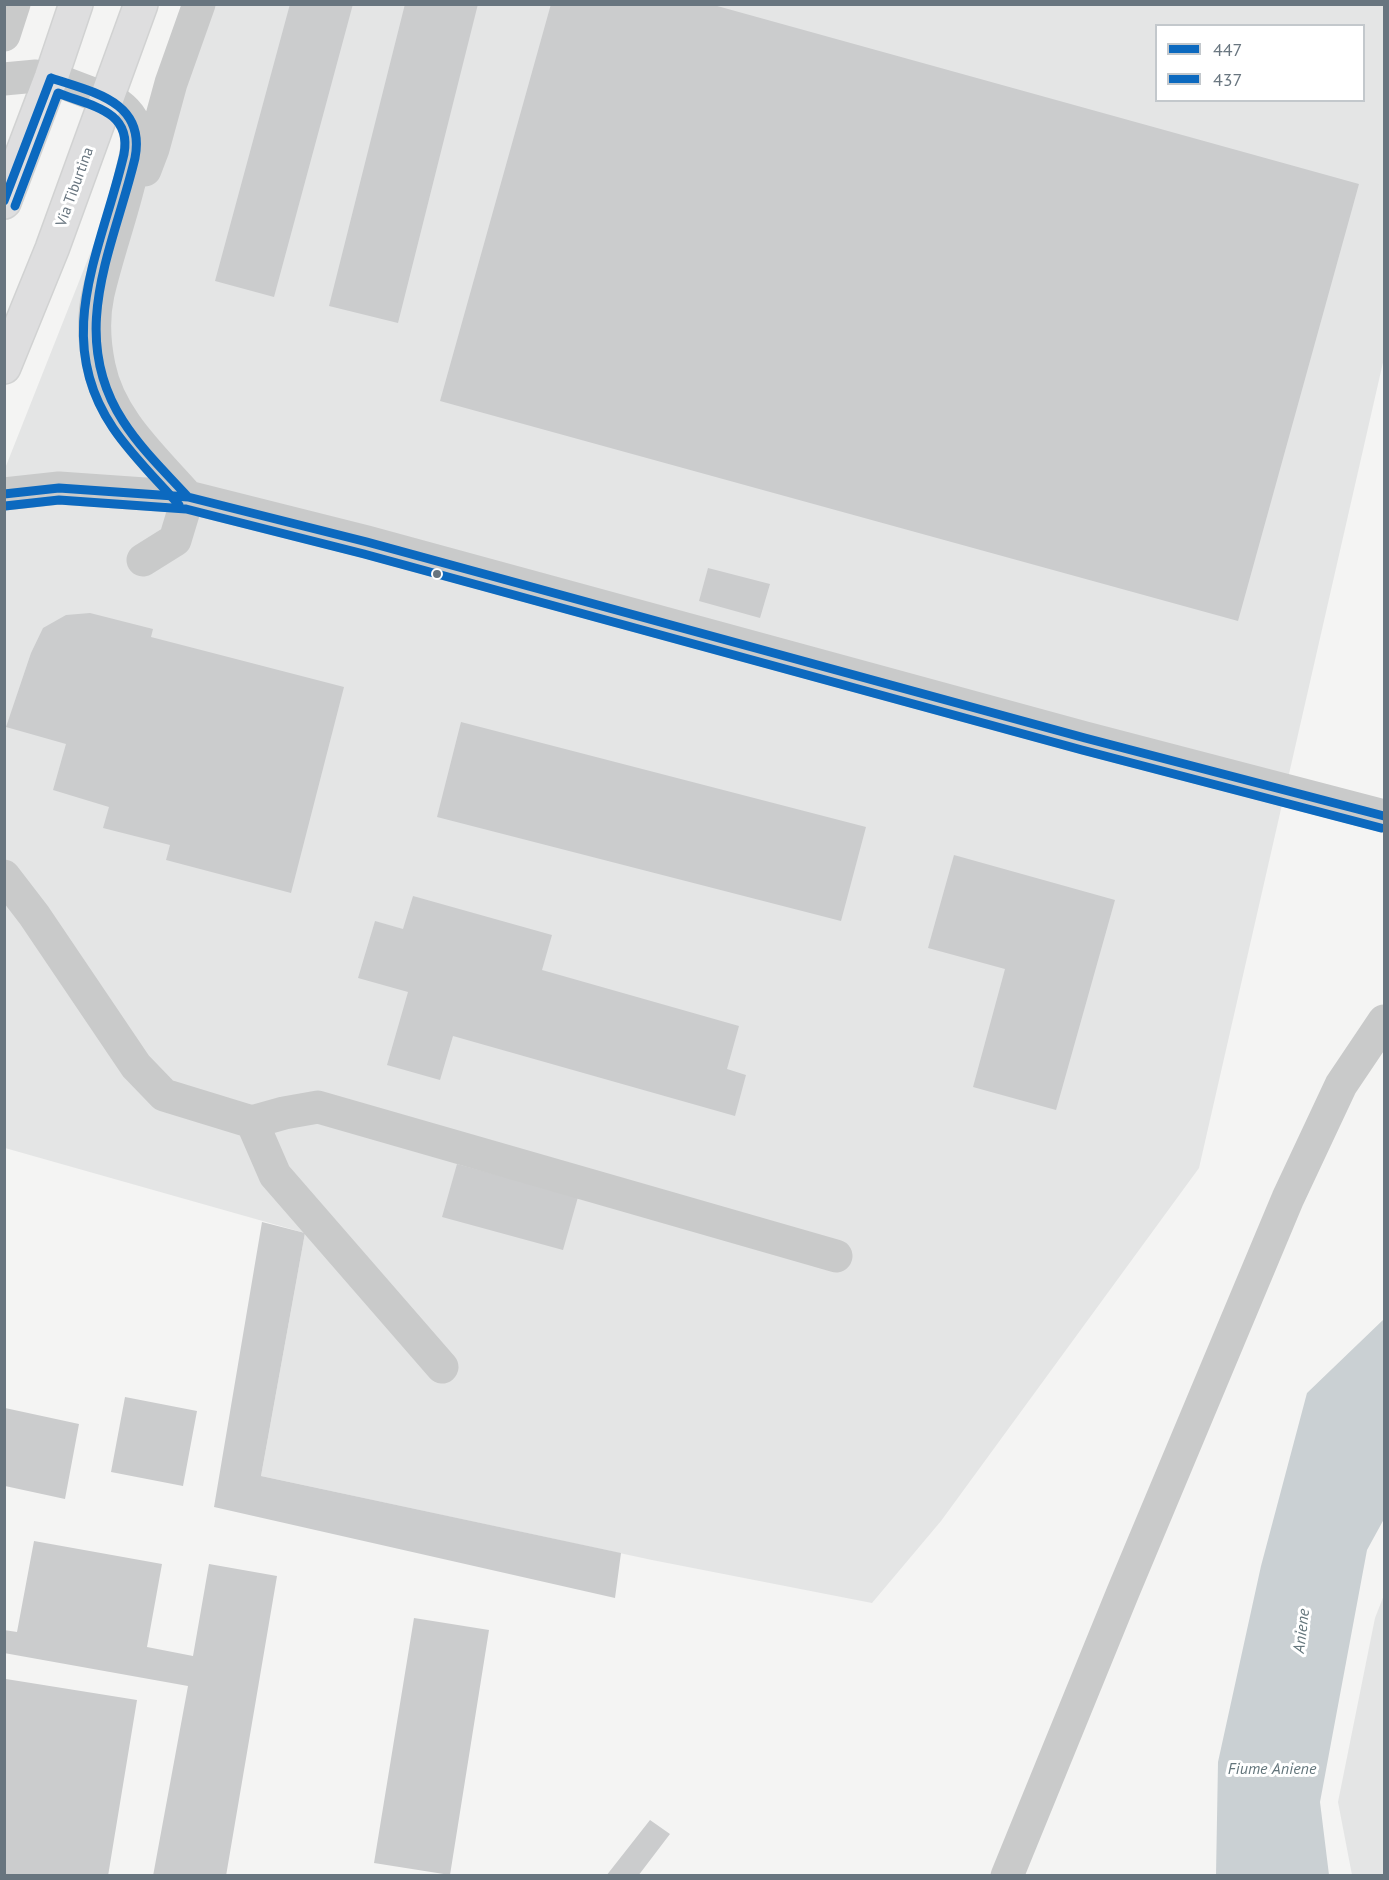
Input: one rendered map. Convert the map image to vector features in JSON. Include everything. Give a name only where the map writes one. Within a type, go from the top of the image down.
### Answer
[{"type":"main road","points":[[4,202],[76,4]]},
{"type":"main road","name":"Via Tiburtina","points":[[4,367],[45,268],[141,4]]},
{"type":"street","points":[[4,35],[14,4]]},
{"type":"street","points":[[119,222],[153,149],[167,94],[199,4]]},
{"type":"street","points":[[4,79],[36,76],[51,78],[120,106],[132,120],[138,135],[137,150],[98,294],[94,318],[99,365],[106,389],[118,414],[135,437],[188,496]]},
{"type":"street","points":[[4,494],[59,488],[188,496],[367,542],[1085,738],[1384,816]]},
{"type":"street","points":[[143,560],[175,540],[188,496]]},
{"type":"street","points":[[4,876],[136,1066],[164,1095],[252,1122],[318,1107],[836,1256]]},
{"type":"street","points":[[1007,1875],[1127,1581],[1288,1198],[1341,1085],[1384,1021]]},
{"type":"street","points":[[252,1122],[275,1175],[442,1367]]},
{"type":"shaded area","points":[[199,5],[1384,5],[1384,358],[1199,1168],[941,1521],[872,1603],[652,1560],[261,1476],[305,1233],[5,1148],[4,471],[97,236]]},
{"type":"shaded area","points":[[1384,1595],[1384,1875],[1352,1875],[1338,1802],[1375,1618]]},
{"type":"water","name":"Fiume Aniene","points":[[1384,1319],[1384,1519],[1367,1550],[1320,1802],[1329,1875],[1216,1875],[1218,1762],[1261,1566],[1307,1393]]},
{"type":"building","points":[[290,4],[353,4],[274,297],[215,281]]},
{"type":"building","points":[[405,4],[478,4],[398,323],[329,306]]},
{"type":"building","points":[[551,4],[710,4],[1359,184],[1238,621],[440,401]]},
{"type":"building","points":[[708,568],[770,584],[760,618],[699,601]]},
{"type":"building","points":[[90,613],[153,629],[151,637],[344,687],[291,893],[166,860],[170,845],[103,828],[109,807],[53,790],[66,744],[6,727],[31,653],[43,628],[66,615]]},
{"type":"building","points":[[461,722],[866,827],[841,921],[437,817]]},
{"type":"building","points":[[954,855],[1115,900],[1056,1110],[973,1087],[1005,969],[928,948]]},
{"type":"building","points":[[413,896],[552,935],[542,970],[739,1026],[727,1069],[746,1075],[735,1116],[453,1036],[440,1080],[387,1065],[408,992],[358,978],[375,921],[403,929]]},
{"type":"building","points":[[457,1164],[578,1197],[563,1250],[442,1217]]},
{"type":"building","points":[[262,1222],[305,1233],[261,1476],[621,1553],[615,1598],[214,1507]]},
{"type":"building","points":[[125,1397],[197,1411],[183,1486],[111,1472]]},
{"type":"building","points":[[5,1408],[79,1424],[65,1499],[5,1486]]},
{"type":"building","points":[[34,1541],[162,1564],[147,1647],[193,1656],[209,1564],[277,1576],[226,1876],[153,1876],[188,1686],[4,1653],[4,1630],[17,1632]]},
{"type":"building","points":[[414,1618],[489,1630],[450,1875],[374,1863]]},
{"type":"building","points":[[6,1679],[137,1700],[108,1876],[4,1876]]},
{"type":"building","points":[[650,1820],[670,1834],[638,1876],[606,1876]]},
{"type":"transit line","name":"447","points":[[51,78],[98,94],[124,111],[132,123],[136,139],[135,158],[100,290],[96,323],[98,355],[106,388],[123,421],[145,451],[188,497]]},
{"type":"transit line","name":"447","points":[[4,201],[51,78]]},
{"type":"transit line","name":"437","points":[[15,206],[58,93],[95,106],[115,119],[122,128],[125,139],[124,154],[87,292],[83,326],[85,360],[95,394],[113,428],[136,458],[179,505]]},
{"type":"transit line","name":"447","points":[[4,494],[59,488],[188,497],[367,542],[1085,738],[1384,816]]},
{"type":"transit line","name":"437","points":[[5,506],[59,500],[186,509],[364,554],[1082,750],[1381,828]]},
{"type":"water label","name":"Aniene","points":[[1302,1631]]}]
